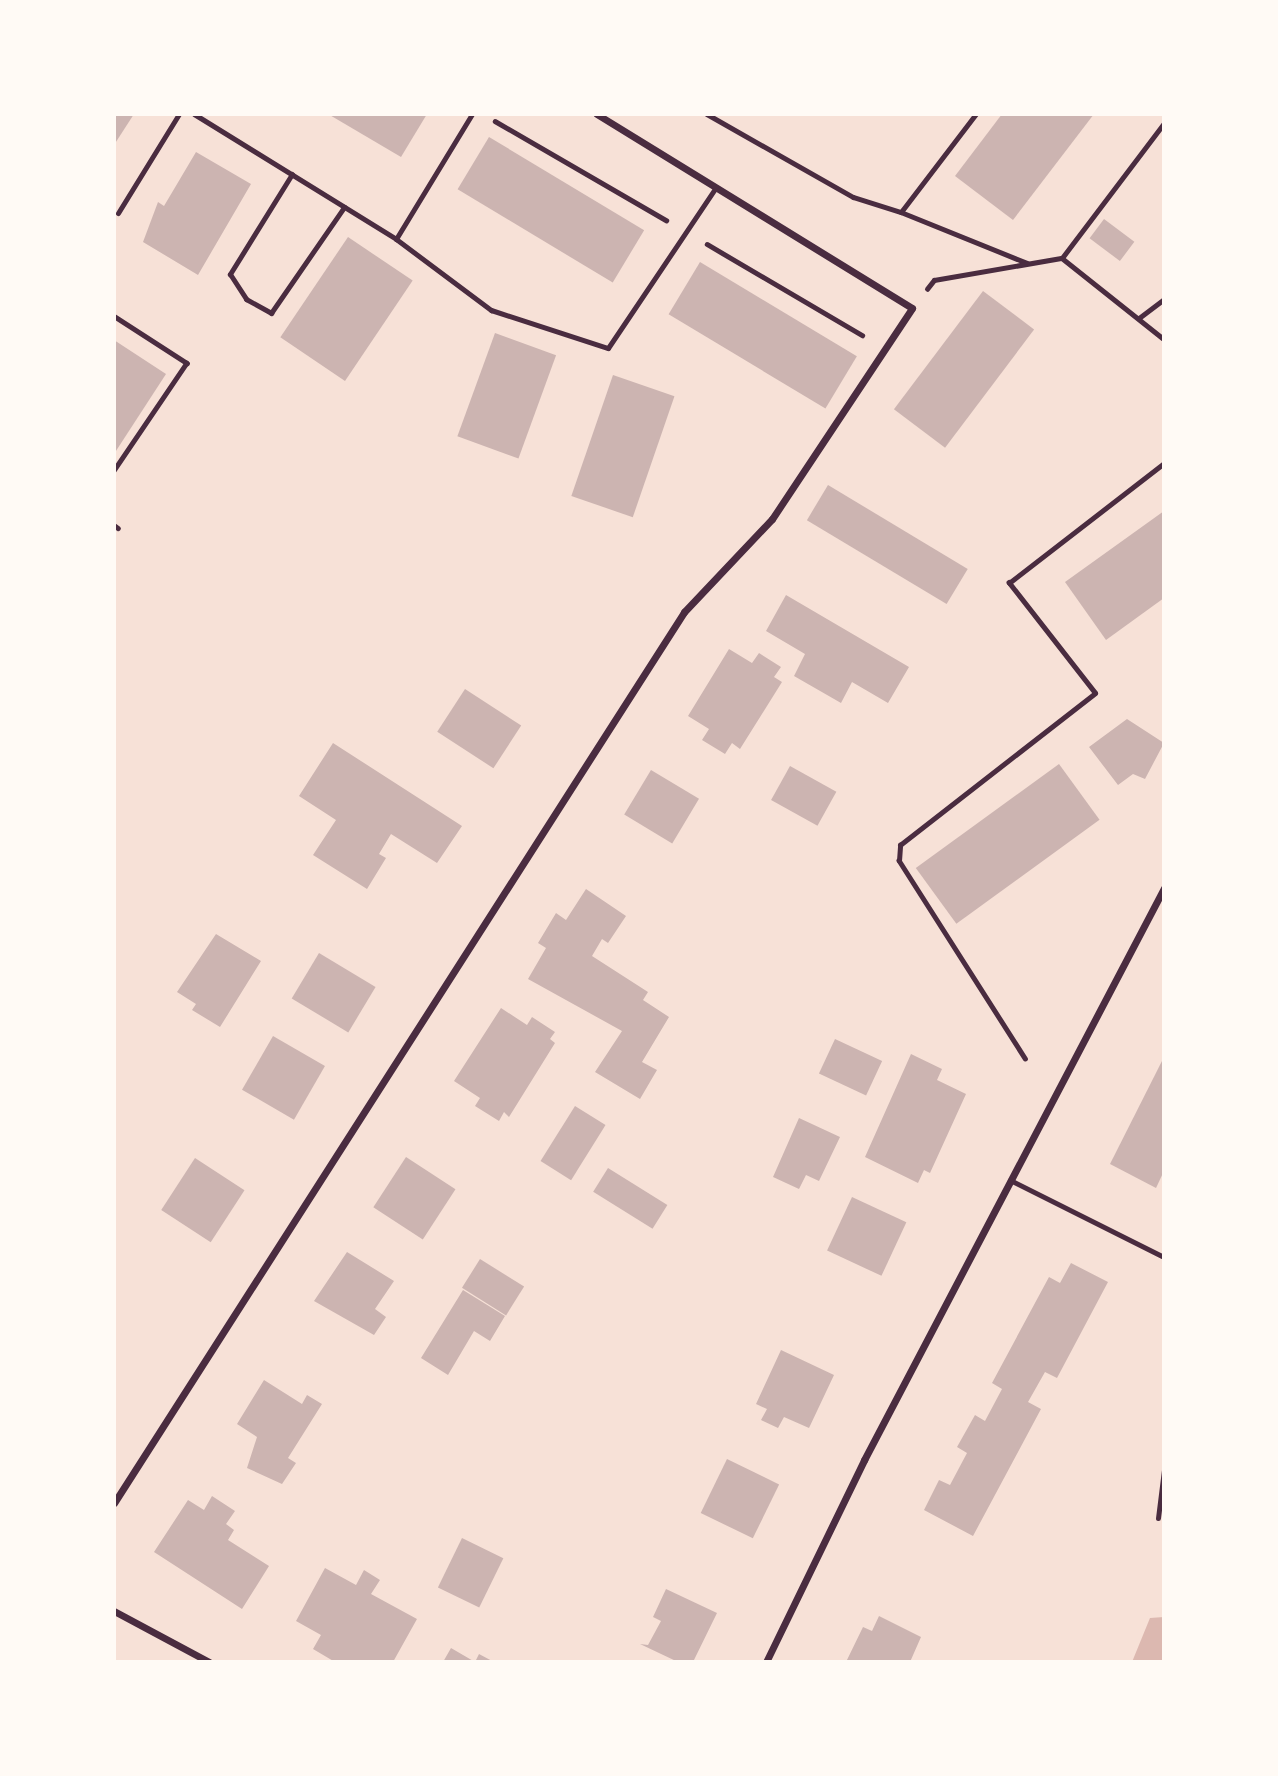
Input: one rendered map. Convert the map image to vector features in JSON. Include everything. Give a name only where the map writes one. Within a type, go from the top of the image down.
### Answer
[{"type":"street","points":[[114,1503],[684,612],[772,519],[912,308],[597,114]]},
{"type":"street","points":[[766,1662],[864,1460],[1164,888]]},
{"type":"street","points":[[114,1611],[209,1662]]},
{"type":"lane","points":[[117,213],[178,114]]},
{"type":"lane","points":[[194,114],[396,239],[491,310],[608,348],[716,187]]},
{"type":"lane","points":[[396,239],[472,114]]},
{"type":"lane","points":[[292,174],[230,274],[246,299],[271,313],[344,207]]},
{"type":"lane","points":[[1010,1180],[1164,1257]]},
{"type":"lane","points":[[1158,1518],[1164,1469]]},
{"type":"path","points":[[707,114],[853,197],[901,212],[1028,264]]},
{"type":"path","points":[[901,212],[976,114]]},
{"type":"path","points":[[912,308],[934,280],[1062,258],[1164,122]]},
{"type":"path","points":[[1062,258],[1164,339]]},
{"type":"path","points":[[1139,318],[1164,299]]},
{"type":"path","points":[[114,316],[187,363],[114,471]]},
{"type":"path","points":[[1025,1059],[899,861],[900,845],[1095,693],[1009,583],[1164,463]]},
{"type":"shaded area","points":[[1164,1617],[1164,1662],[1132,1662],[1150,1618]]},
{"type":"building","points":[[114,114],[134,114],[114,145]]},
{"type":"building","points":[[328,114],[427,114],[401,157]]},
{"type":"building","points":[[1002,114],[1094,114],[1013,220],[955,176]]},
{"type":"building","points":[[489,137],[644,230],[613,283],[458,189]]},
{"type":"building","points":[[196,152],[251,184],[198,275],[143,242],[158,202],[164,206]]},
{"type":"building","points":[[1104,219],[1134,242],[1120,261],[1090,238]]},
{"type":"building","points":[[348,237],[413,281],[345,381],[280,337]]},
{"type":"building","points":[[700,262],[857,356],[825,409],[669,314]]},
{"type":"building","points":[[983,291],[1034,330],[945,448],[894,409]]},
{"type":"building","points":[[495,333],[556,355],[518,459],[457,436]]},
{"type":"building","points":[[114,340],[166,374],[114,454]]},
{"type":"building","points":[[613,375],[674,396],[633,517],[571,496]]},
{"type":"building","points":[[828,485],[968,569],[947,604],[807,520]]},
{"type":"building","points":[[1164,511],[1164,598],[1106,640],[1065,582]]},
{"type":"building","points":[[786,595],[909,667],[888,703],[852,682],[841,703],[794,676],[805,654],[766,631]]},
{"type":"building","points":[[729,649],[752,663],[759,653],[781,667],[774,677],[782,682],[740,749],[732,743],[725,754],[702,740],[709,729],[688,716]]},
{"type":"building","points":[[465,689],[521,725],[493,768],[437,732]]},
{"type":"building","points":[[1127,719],[1164,743],[1145,779],[1133,774],[1118,785],[1089,747]]},
{"type":"building","points":[[333,743],[462,826],[437,863],[391,834],[379,854],[386,858],[367,889],[313,855],[336,820],[299,796]]},
{"type":"building","points":[[1059,764],[1100,820],[956,924],[916,868]]},
{"type":"building","points":[[790,766],[836,792],[817,826],[771,800]]},
{"type":"building","points":[[651,770],[699,799],[672,843],[624,815]]},
{"type":"building","points":[[586,889],[626,916],[608,943],[602,939],[592,956],[648,992],[643,1000],[669,1017],[642,1062],[657,1070],[640,1099],[595,1072],[622,1031],[528,979],[546,948],[538,943],[556,913],[566,920]]},
{"type":"building","points":[[216,934],[261,961],[220,1027],[192,1010],[196,1004],[177,992]]},
{"type":"building","points":[[319,953],[376,987],[348,1032],[292,998]]},
{"type":"building","points":[[501,1008],[527,1025],[532,1017],[555,1032],[550,1039],[555,1043],[509,1117],[504,1112],[499,1121],[475,1106],[480,1098],[454,1081]]},
{"type":"building","points":[[273,1036],[325,1066],[294,1120],[242,1090]]},
{"type":"building","points":[[835,1039],[882,1061],[866,1095],[819,1073]]},
{"type":"building","points":[[911,1054],[942,1069],[937,1080],[966,1094],[930,1173],[924,1170],[918,1183],[865,1157]]},
{"type":"building","points":[[1164,1057],[1164,1171],[1156,1188],[1110,1164]]},
{"type":"building","points":[[575,1106],[606,1125],[571,1180],[541,1161]]},
{"type":"building","points":[[799,1118],[840,1137],[819,1181],[806,1175],[799,1189],[773,1177]]},
{"type":"building","points":[[406,1157],[455,1189],[423,1239],[373,1207]]},
{"type":"building","points":[[195,1158],[244,1190],[211,1242],[161,1210]]},
{"type":"building","points":[[608,1168],[667,1205],[653,1229],[593,1192]]},
{"type":"building","points":[[852,1197],[906,1222],[881,1276],[827,1250]]},
{"type":"building","points":[[347,1252],[394,1281],[375,1309],[386,1317],[374,1335],[314,1301]]},
{"type":"building","points":[[480,1259],[524,1287],[506,1315],[462,1288]]},
{"type":"building","points":[[1071,1263],[1108,1282],[1057,1378],[1045,1372],[1028,1402],[1041,1409],[973,1536],[924,1510],[939,1480],[950,1485],[967,1453],[957,1447],[975,1415],[985,1421],[1002,1389],[992,1383],[1049,1277],[1060,1283]]},
{"type":"building","points":[[463,1290],[505,1316],[490,1341],[474,1331],[448,1375],[421,1358]]},
{"type":"building","points":[[781,1350],[834,1375],[809,1428],[784,1417],[778,1428],[761,1420],[767,1409],[756,1404]]},
{"type":"building","points":[[264,1380],[302,1404],[307,1395],[322,1404],[288,1458],[296,1463],[282,1484],[247,1468],[257,1437],[237,1424]]},
{"type":"building","points":[[727,1459],[779,1484],[753,1538],[701,1513]]},
{"type":"building","points":[[212,1496],[235,1511],[226,1524],[234,1530],[228,1540],[269,1566],[242,1609],[154,1552],[188,1500],[204,1510]]},
{"type":"building","points":[[462,1538],[503,1558],[479,1608],[438,1587]]},
{"type":"building","points":[[325,1568],[356,1585],[364,1570],[380,1580],[371,1594],[417,1619],[393,1662],[335,1662],[313,1649],[321,1635],[296,1621]]},
{"type":"building","points":[[666,1589],[717,1613],[693,1662],[678,1662],[640,1644],[648,1645],[661,1621],[653,1617]]},
{"type":"building","points":[[879,1616],[921,1637],[910,1662],[846,1662],[863,1627],[872,1631]]},
{"type":"building","points":[[451,1648],[475,1662],[443,1662]]},
{"type":"building","points":[[479,1654],[494,1662],[475,1662]]}]
